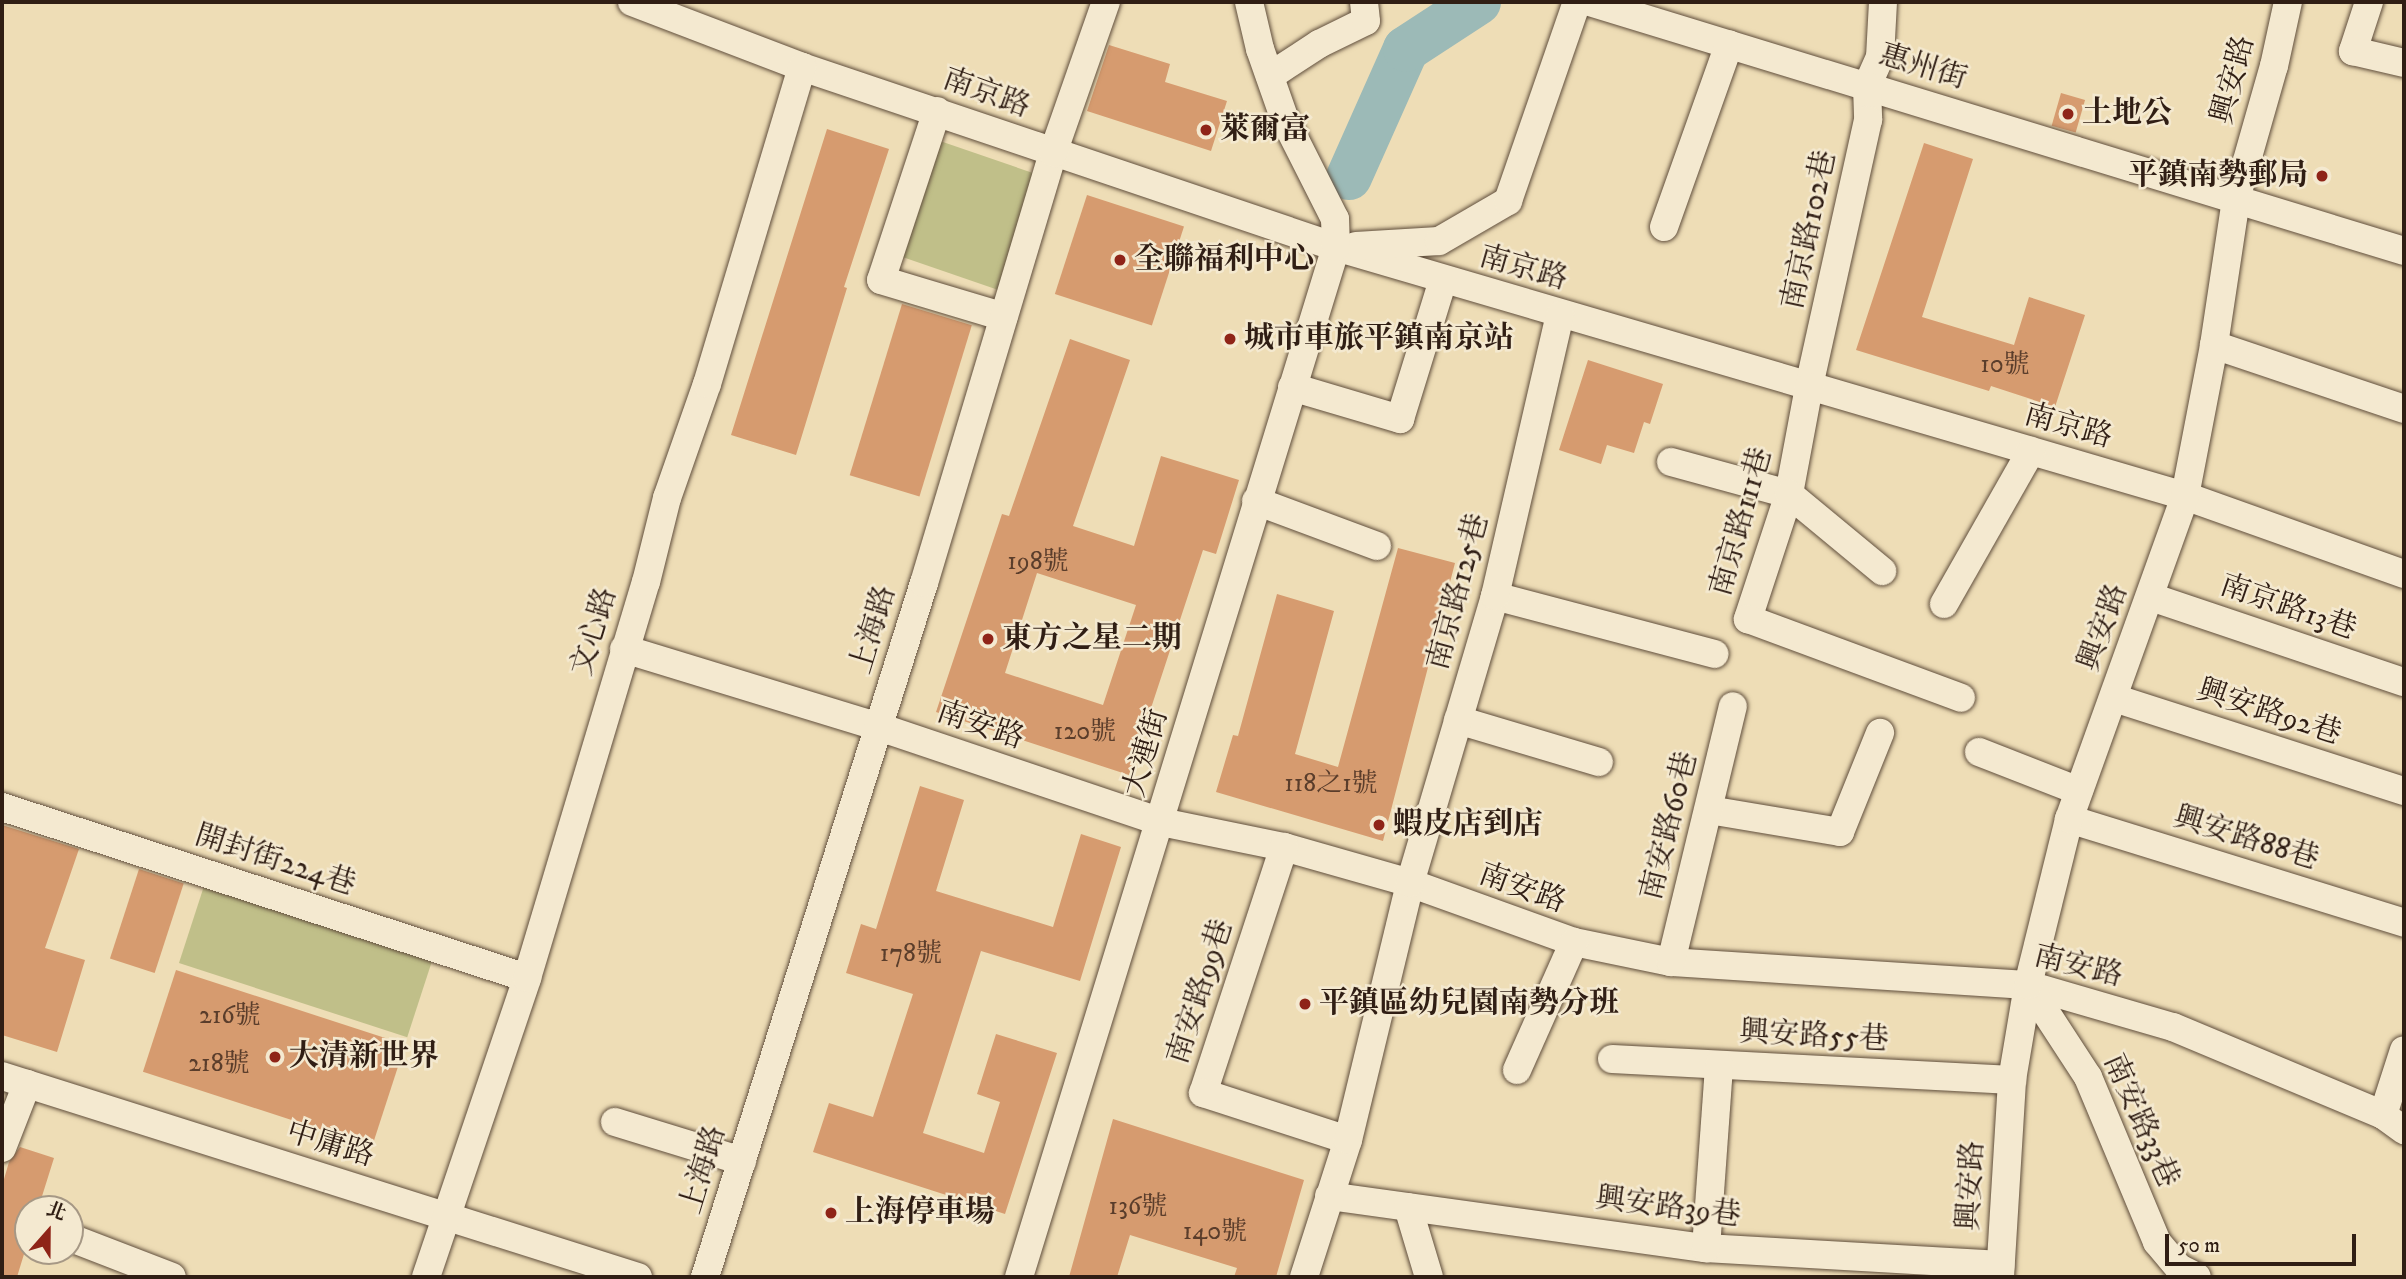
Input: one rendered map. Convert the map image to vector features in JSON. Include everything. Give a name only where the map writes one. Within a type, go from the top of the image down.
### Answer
[{"type":"street","name":"南京路","points":[[632,2],[802,66],[1336,247],[1560,315],[2185,496],[2404,574]]},
{"type":"street","name":"上海路","points":[[705,1277],[879,727],[1053,153],[1106,2]]},
{"type":"street","points":[[1249,2],[1285,120],[1335,219],[1336,247],[1438,241],[1508,201],[1577,2]]},
{"type":"street","points":[[1270,76],[1319,44],[1366,21],[1364,2]]},
{"type":"street","name":"惠州街","points":[[1590,2],[2404,251]]},
{"type":"street","points":[[1867,86],[1880,57],[1883,2]]},
{"type":"street","name":"興安路","points":[[2000,1271],[2012,1080],[2028,985],[2069,819],[2151,597],[2185,496],[2214,345],[2236,199],[2274,66],[2288,2]]},
{"type":"street","points":[[2369,2],[2353,51],[2404,63]]},
{"type":"street","points":[[1664,227],[1729,44]]},
{"type":"street","name":"文心路","points":[[426,1277],[527,978],[646,582],[667,498],[715,358],[802,66]]},
{"type":"street","name":"南京路102巷","points":[[1809,387],[1868,120],[1867,86]]},
{"type":"street","points":[[937,111],[881,280],[1004,317]]},
{"type":"street","name":"大連街","points":[[1019,1277],[1336,247]]},
{"type":"street","points":[[1292,387],[1400,419],[1443,280]]},
{"type":"street","name":"南京路125巷","points":[[1304,1277],[1348,1140],[1410,883],[1495,596],[1560,315]]},
{"type":"street","points":[[2214,345],[2404,409]]},
{"type":"street","name":"南京路111巷","points":[[1809,387],[1789,494],[1748,619],[1961,698]]},
{"type":"street","points":[[1944,604],[2031,451]]},
{"type":"street","points":[[1671,462],[1789,494],[1882,572]]},
{"type":"street","points":[[1256,502],[1377,546]]},
{"type":"street","points":[[1495,596],[1714,654]]},
{"type":"street","name":"南京路13巷","points":[[2151,597],[2404,682]]},
{"type":"street","name":"南安路","points":[[624,649],[879,727],[1161,822],[1284,847],[1410,883],[1573,943],[1671,962],[2028,985],[2173,1027],[2394,1122]]},
{"type":"street","name":"興安路92巷","points":[[2113,698],[2404,791]]},
{"type":"street","name":"南安路60巷","points":[[1671,962],[1732,706]]},
{"type":"street","points":[[1458,720],[1599,762]]},
{"type":"street","points":[[1709,810],[1840,832],[1880,733]]},
{"type":"street","points":[[1979,752],[2079,791]]},
{"type":"street","name":"開封街224巷","points":[[2,807],[527,978]]},
{"type":"street","name":"興安路88巷","points":[[2069,819],[2404,923]]},
{"type":"street","name":"南安路99巷","points":[[1284,847],[1203,1093],[1348,1140]]},
{"type":"street","points":[[1517,1070],[1573,943]]},
{"type":"street","name":"南安路33巷","points":[[2028,985],[2088,1077],[2157,1242],[2179,1268],[2197,1277]]},
{"type":"street","points":[[2394,1122],[2404,1051]]},
{"type":"street","name":"興安路55巷","points":[[1612,1059],[2012,1080]]},
{"type":"street","points":[[1706,1248],[1720,1065]]},
{"type":"street","points":[[2,1148],[14,1080]]},
{"type":"street","name":"中庸路","points":[[14,1080],[638,1277]]},
{"type":"street","points":[[615,1122],[742,1161]]},
{"type":"street","name":"興安路39巷","points":[[1329,1196],[1706,1248],[1740,1264],[2000,1271]]},
{"type":"street","points":[[1408,1207],[1429,1277]]},
{"type":"street","points":[[84,1243],[173,1277]]},
{"type":"shaded area","points":[[940,141],[1050,179],[1010,294],[900,256]]},
{"type":"shaded area","points":[[204,886],[432,960],[407,1037],[179,963]]},
{"type":"building","points":[[1109,45],[1170,64],[1165,82],[1227,101],[1211,151],[1087,111]]},
{"type":"building","name":"土地公","points":[[2061,93],[2085,100],[2076,133],[2052,126]]},
{"type":"building","points":[[827,129],[889,149],[844,287],[847,288],[796,455],[731,435]]},
{"type":"building","points":[[1924,143],[1973,159],[1922,317],[2014,345],[2029,297],[2085,315],[2055,407],[1991,386],[1989,391],[1856,350]]},
{"type":"building","name":"全聯福利中心","points":[[1087,195],[1184,227],[1152,325],[1055,294]]},
{"type":"building","points":[[902,304],[972,325],[919,497],[850,475]]},
{"type":"building","points":[[1070,339],[1130,360],[1073,526],[1134,546],[1161,456],[1239,480],[1216,554],[1203,550],[1129,775],[936,712],[1002,514],[1009,516]],"holes":[[[1037,573],[1136,605],[1103,705],[1005,673]]]},
{"type":"building","points":[[1588,360],[1663,384],[1650,424],[1644,422],[1634,453],[1607,445],[1601,464],[1559,450]]},
{"type":"building","points":[[1398,548],[1455,563],[1383,841],[1216,792],[1233,735],[1238,736],[1277,594],[1334,611],[1295,754],[1338,767]]},
{"type":"building","points":[[920,786],[964,800],[936,891],[1053,927],[1081,834],[1121,847],[1080,981],[981,951],[923,1133],[984,1153],[1000,1102],[977,1094],[996,1034],[1057,1053],[1005,1214],[813,1152],[829,1103],[873,1117],[913,994],[846,973],[861,924],[876,929]]},
{"type":"building","points":[[2,825],[79,849],[45,948],[85,960],[57,1052],[2,1035]]},
{"type":"building","points":[[139,869],[184,884],[155,973],[110,958]]},
{"type":"building","name":"大清新世界","points":[[176,970],[405,1044],[372,1146],[143,1072]]},
{"type":"building","points":[[1113,1119],[1304,1180],[1276,1277],[1234,1277],[1237,1268],[1130,1235],[1117,1277],[1069,1277]]},
{"type":"building","points":[[20,1147],[54,1158],[42,1195],[14,1195],[14,1265],[21,1265],[17,1277],[2,1277],[2,1186],[9,1162]]},
{"type":"waterway","points":[[1349,177],[1406,49],[1478,2]]},
{"type":"place","name":"土地公","points":[[2068,114]]},
{"type":"place","name":"萊爾富","points":[[1206,130]]},
{"type":"place","name":"平鎮南勢郵局","points":[[2322,176]]},
{"type":"place","name":"全聯福利中心","points":[[1120,260]]},
{"type":"place","name":"城市車旅平鎮南京站","points":[[1230,339]]},
{"type":"place","name":"東方之星二期","points":[[988,639]]},
{"type":"place","name":"蝦皮店到店","points":[[1379,825]]},
{"type":"place","name":"平鎮區幼兒園南勢分班","points":[[1305,1004]]},
{"type":"place","name":"大清新世界","points":[[275,1057]]},
{"type":"place","name":"上海停車場","points":[[831,1213]]}]
